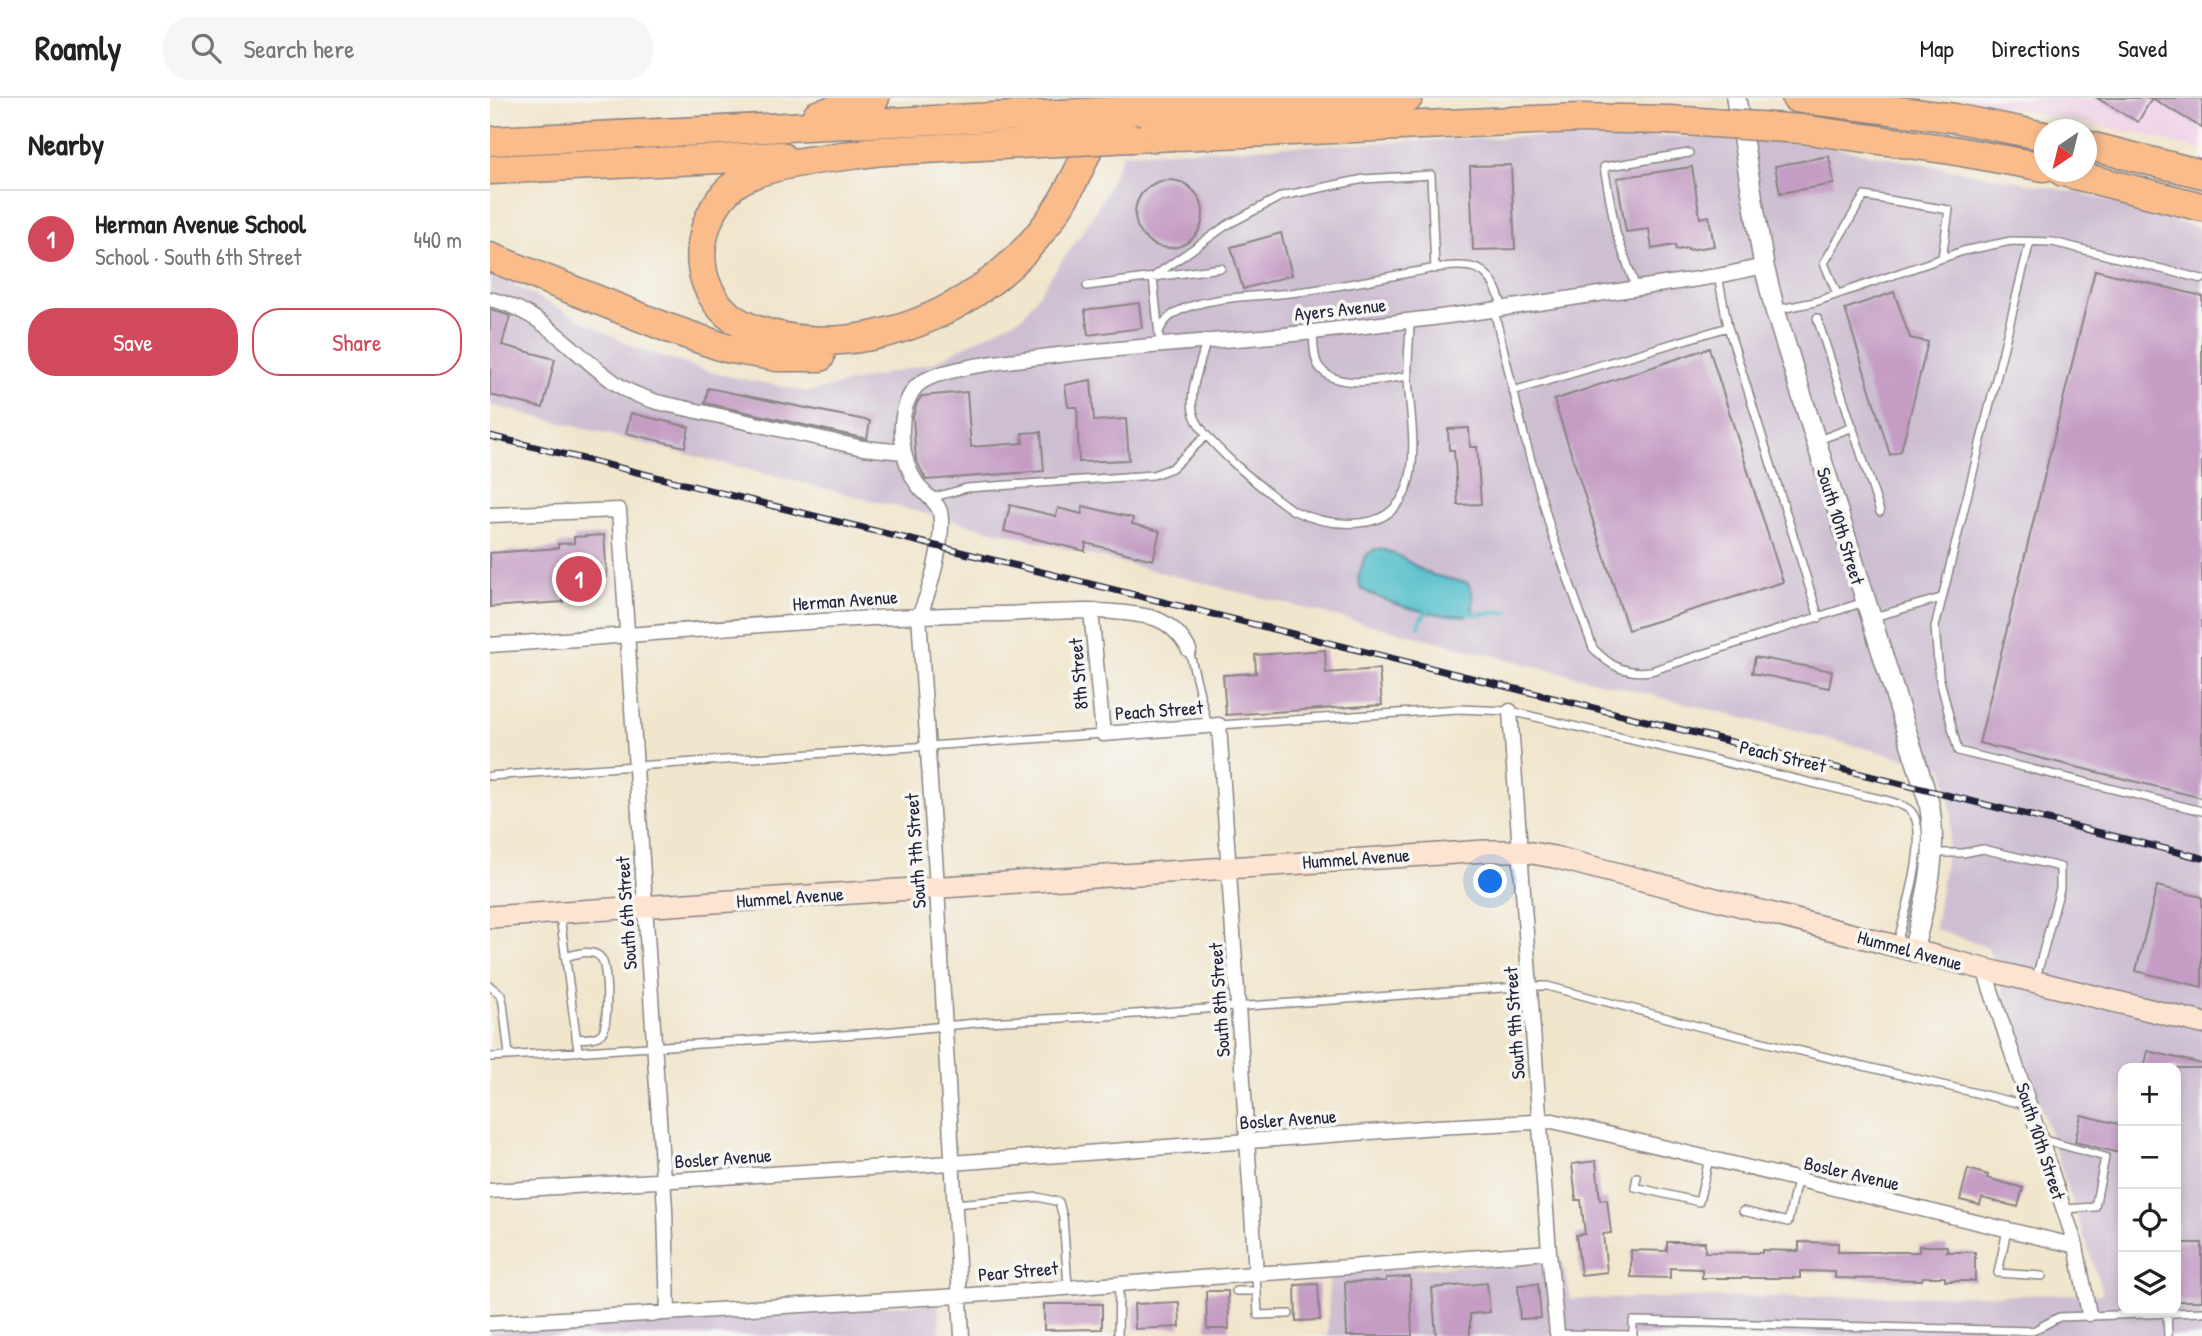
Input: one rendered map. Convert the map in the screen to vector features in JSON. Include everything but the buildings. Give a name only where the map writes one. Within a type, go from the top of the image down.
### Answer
[{"type":"highway","points":[[698,133],[816,115],[875,98]]},
{"type":"highway","points":[[1106,98],[1087,154],[1053,218],[1012,263],[966,299],[912,325],[840,340],[809,341],[782,337],[754,330],[734,320],[722,310],[708,289],[702,271],[701,246],[712,211],[738,182],[765,169],[1059,128],[1130,104],[1408,98]]},
{"type":"highway","points":[[1797,98],[1954,118],[2034,134]]},
{"type":"highway","points":[[490,257],[726,348],[777,357],[856,355],[910,342],[945,329],[986,306],[1023,276],[1047,252],[1070,222],[1130,104]]},
{"type":"highway","points":[[490,141],[698,133],[1059,128],[1130,138],[1567,118],[1669,120],[1801,129],[1951,150],[2034,165]]},
{"type":"highway","points":[[2097,148],[2202,174]]},
{"type":"highway","points":[[490,170],[883,151]]},
{"type":"highway","points":[[2097,181],[2202,207]]},
{"type":"main road","name":"Hummel Avenue","points":[[490,917],[1471,851],[1521,851],[1554,856],[1984,969],[2202,1023]]},
{"type":"street","name":"South 10th Street","points":[[1736,98],[1764,266],[1775,310],[1929,803],[1934,853],[1930,880],[1905,948]]},
{"type":"street","name":"Ayers Avenue","points":[[920,383],[949,372],[986,364],[1159,340],[1206,341],[1410,320],[1718,276],[1764,266]]},
{"type":"street","points":[[490,299],[521,309],[540,320],[602,372],[633,393],[657,402],[850,445],[904,452]]},
{"type":"street","name":"South 7th Street","points":[[920,383],[910,396],[902,429],[904,452],[919,486],[940,509],[941,521],[933,577],[919,615],[946,1025],[962,1336]]},
{"type":"street","name":"South 6th Street","points":[[490,515],[619,510],[663,1181],[668,1313]]},
{"type":"street","name":"8th Street","points":[[1091,611],[1103,734]]},
{"type":"street","name":"Herman Avenue","points":[[490,645],[919,615],[1111,611],[1152,618],[1175,631],[1189,650]]},
{"type":"street","name":"South 9th Street","points":[[1510,711],[1555,1334]]},
{"type":"street","name":"Peach Street","points":[[1103,734],[1214,725]]},
{"type":"street","name":"South 8th Street","points":[[1214,725],[1229,867],[1256,1273]]},
{"type":"street","name":"South 10th Street","points":[[1984,969],[2076,1246],[2089,1314]]},
{"type":"street","name":"Bosler Avenue","points":[[490,1191],[951,1163],[1553,1121],[2076,1246]]},
{"type":"street","name":"Pear Street","points":[[490,1323],[959,1296],[1549,1252]]},
{"type":"lane","points":[[1636,288],[1616,233],[1604,167],[1689,153]]},
{"type":"lane","points":[[1153,277],[1227,225],[1282,197],[1364,179],[1431,176],[1435,269]]},
{"type":"lane","points":[[1837,294],[1824,263],[1864,196],[1949,210],[1942,258]]},
{"type":"lane","points":[[2030,241],[1935,627],[1939,676],[1958,751],[2202,811]]},
{"type":"lane","points":[[1775,310],[1837,294],[1990,244],[2030,241],[2078,248],[2202,279]]},
{"type":"lane","points":[[1159,340],[1162,324],[1173,315],[1199,304],[1301,292],[1435,269],[1467,266],[1489,276],[1513,391],[1552,534],[1593,648],[1602,659],[1626,671],[1651,671],[1819,618],[1941,598]]},
{"type":"lane","points":[[1087,286],[1221,268]]},
{"type":"lane","points":[[1718,276],[1728,327],[1819,618]]},
{"type":"lane","points":[[1153,277],[1159,340]]},
{"type":"lane","points":[[1817,318],[1880,512]]},
{"type":"lane","points":[[1206,341],[1193,391],[1192,407],[1194,419],[1206,436],[1292,510],[1308,518],[1326,522],[1366,522],[1390,512],[1401,501],[1408,487],[1414,443],[1408,376],[1410,320]]},
{"type":"lane","points":[[1513,391],[1728,327]]},
{"type":"lane","points":[[1313,331],[1318,365],[1336,379],[1368,381],[1408,376]]},
{"type":"lane","points":[[1815,441],[1853,427]]},
{"type":"lane","points":[[930,499],[967,488],[1153,475],[1172,468],[1206,436]]},
{"type":"lane","points":[[1189,650],[1214,725]]},
{"type":"lane","name":"Peach Street","points":[[1214,725],[1458,709],[1510,711],[1907,808],[1916,820],[1918,850],[1905,948]]},
{"type":"lane","points":[[490,776],[1103,734]]},
{"type":"lane","points":[[1934,853],[1963,853],[1983,849],[2060,867],[2057,900],[2035,982]]},
{"type":"lane","points":[[559,912],[578,1050]]},
{"type":"lane","points":[[565,957],[593,953],[600,957],[605,966],[607,1019],[604,1029],[596,1037],[576,1039]]},
{"type":"lane","points":[[490,986],[501,995],[509,1055]]},
{"type":"lane","points":[[490,1056],[874,1033],[946,1025],[1547,986],[1701,1027],[2030,1106]]},
{"type":"lane","points":[[2040,1139],[2105,1157],[2095,1208],[2064,1209]]},
{"type":"lane","points":[[1637,1177],[1635,1187],[1699,1202],[1709,1159]]},
{"type":"lane","points":[[1743,1211],[1788,1222],[1797,1180]]},
{"type":"lane","points":[[954,1204],[1038,1197],[1059,1202],[1063,1217],[1068,1286]]},
{"type":"lane","points":[[2007,1230],[1998,1273],[2042,1276]]},
{"type":"lane","points":[[1256,1273],[1258,1315],[1289,1314]]},
{"type":"lane","points":[[1118,1336],[1119,1283]]},
{"type":"lane","points":[[1236,1291],[1257,1291]]},
{"type":"lane","points":[[2181,1312],[2202,1312]]},
{"type":"lane","points":[[1555,1334],[1633,1335],[1633,1321],[2033,1331],[2059,1317],[2118,1313]]},
{"type":"lane","points":[[2167,1315],[2168,1336]]},
{"type":"shaded area","points":[[1960,98],[2202,98],[2202,151],[2097,125],[2097,119],[2065,119]]},
{"type":"shaded area","points":[[1516,137],[1707,137],[1820,145],[2081,193],[2202,229],[2202,1336],[1315,1336],[1328,1335],[1329,1274],[1562,1260],[1570,1299],[2103,1294],[1988,947],[1935,929],[1952,814],[1944,768],[490,405],[490,273],[638,349],[717,374],[810,392],[934,362],[1023,316],[1103,198],[1123,153]]},
{"type":"shaded area","points":[[939,1303],[940,1336],[490,1336],[490,1332]]},
{"type":"water","points":[[1375,549],[1397,555],[1430,574],[1468,583],[1473,596],[1473,610],[1466,616],[1425,612],[1386,601],[1361,589],[1358,578],[1365,556]]},
{"type":"waterway","points":[[1419,626],[1429,609]]},
{"type":"waterway","points":[[1465,612],[1509,612]]},
{"type":"railway","points":[[490,436],[2202,858]]},
{"type":"place","name":"Herman Avenue School","points":[[579,579]]}]
